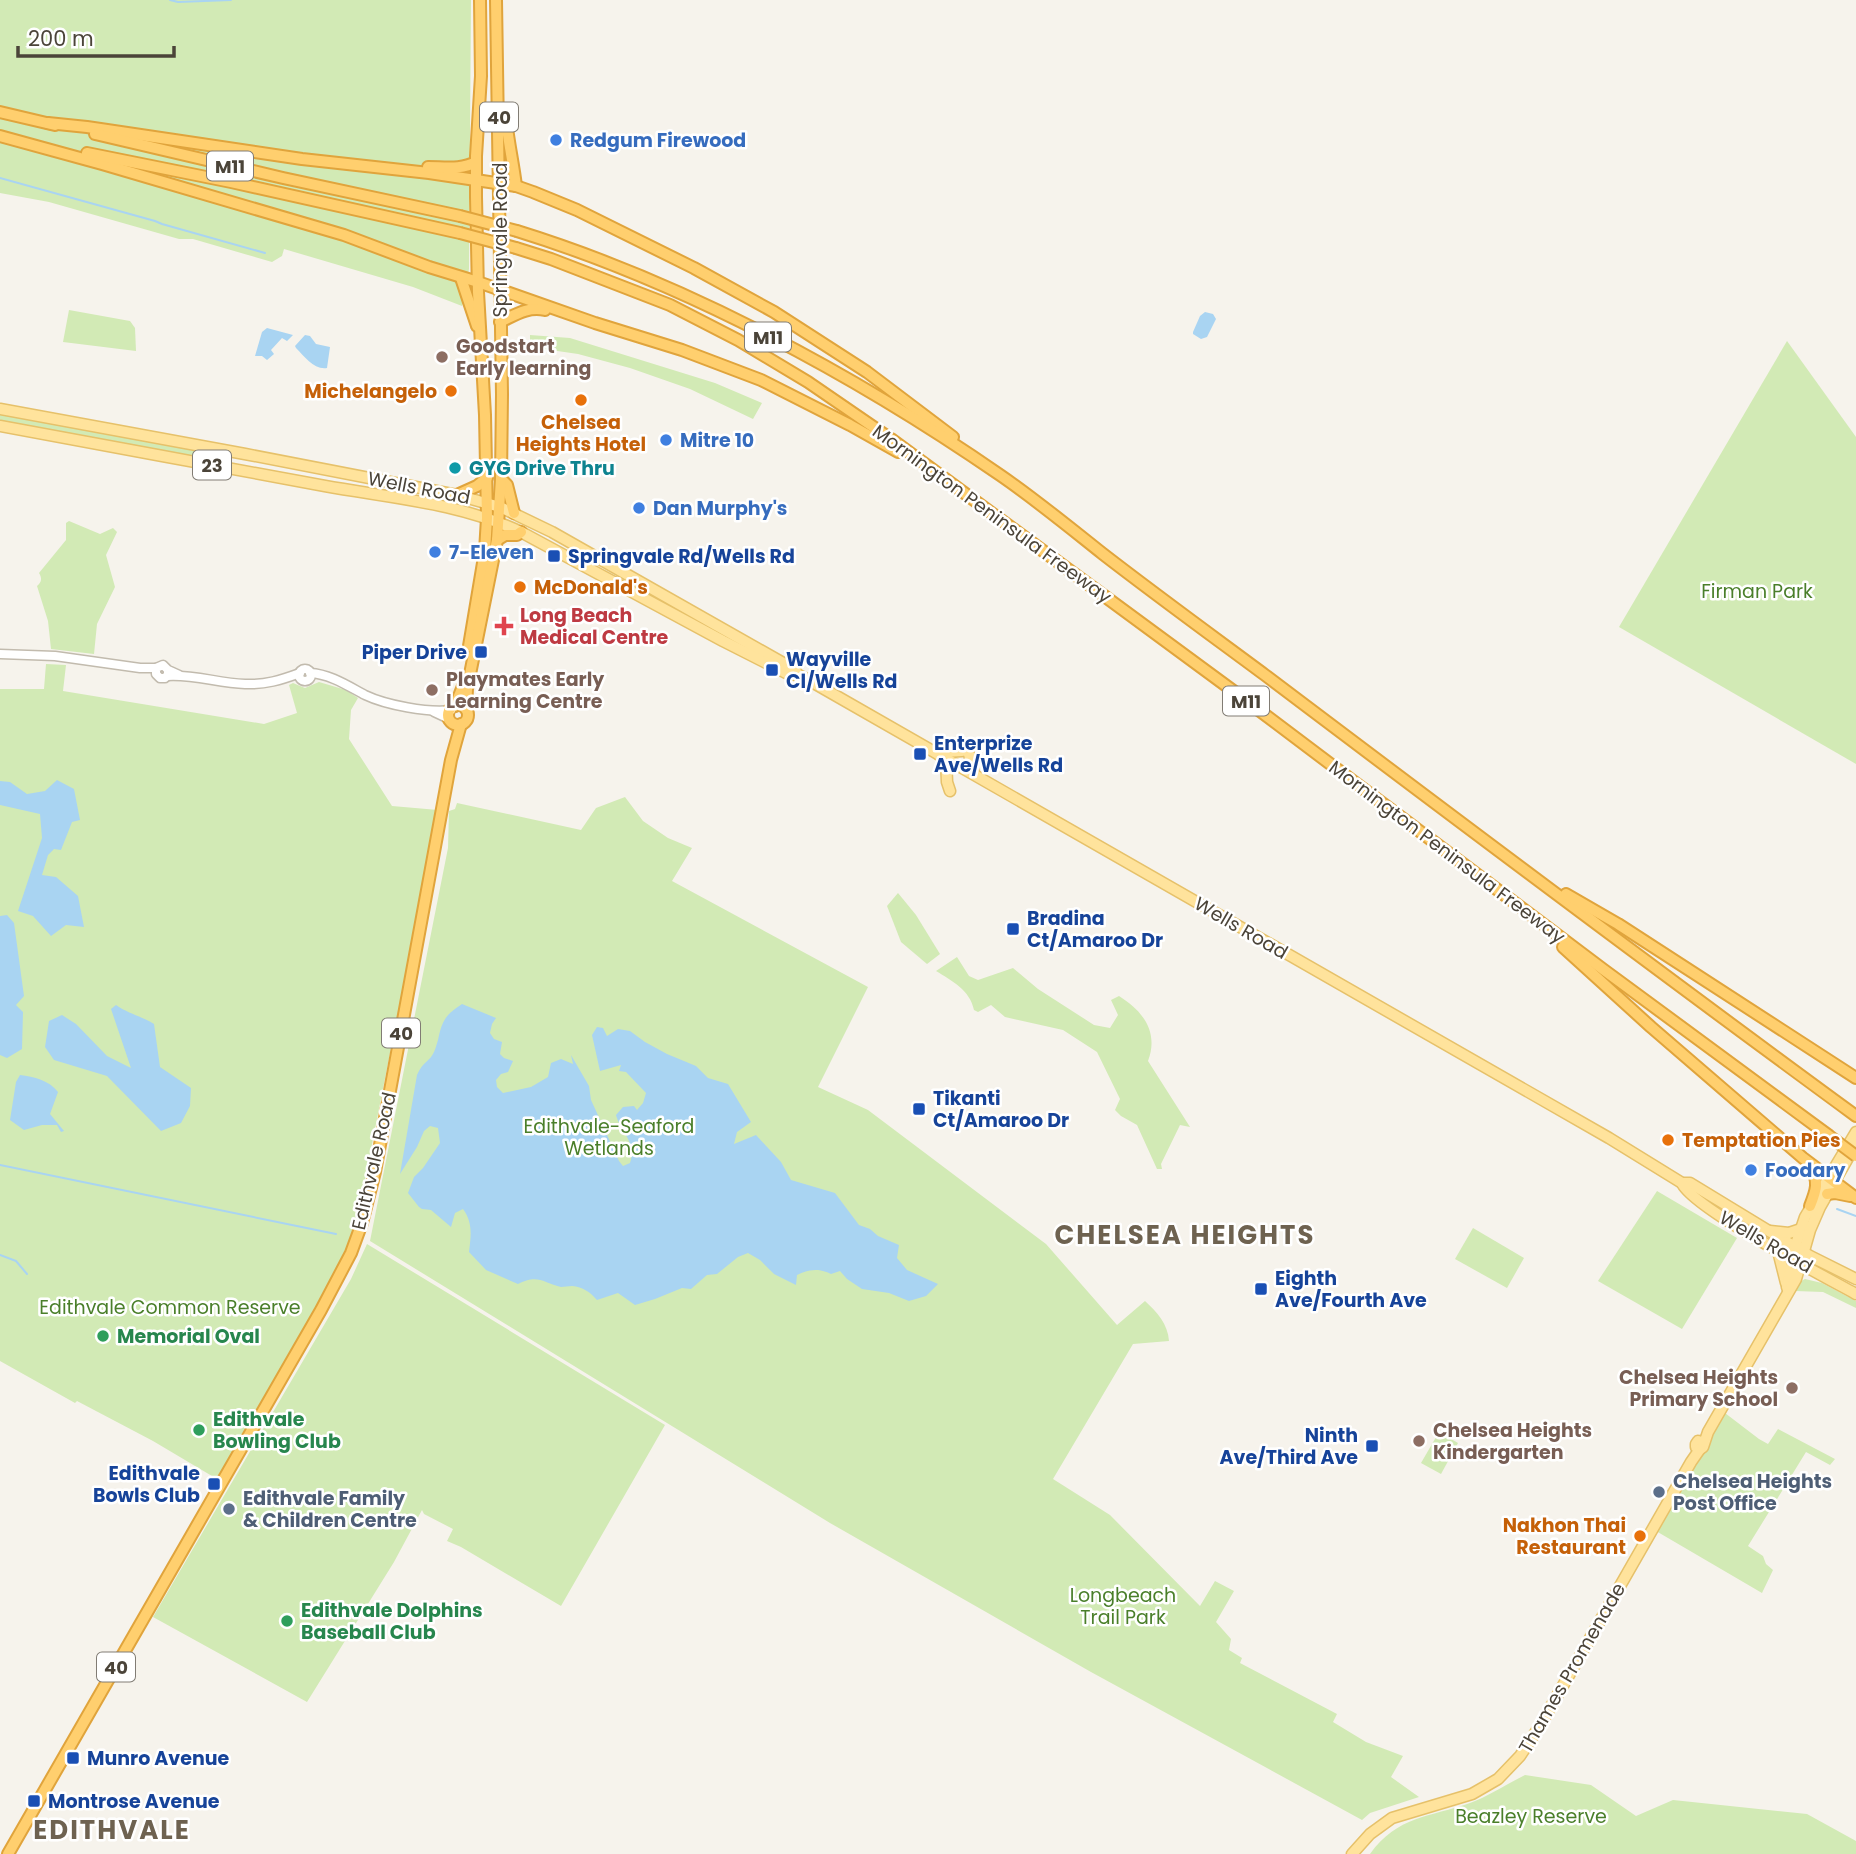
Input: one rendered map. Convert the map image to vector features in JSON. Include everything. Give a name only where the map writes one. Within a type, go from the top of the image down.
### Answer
[{"type":"highway","name":"Springvale Road","points":[[480,0],[476,162],[487,518]]},
{"type":"highway","name":"Springvale Road","points":[[496,0],[502,394],[499,522]]},
{"type":"highway","points":[[498,63],[504,77],[506,127],[516,186]]},
{"type":"highway","name":"Mornington Peninsula Freeway","points":[[0,112],[283,178],[460,215],[517,231],[643,277],[730,317],[811,359],[1002,476],[1121,568],[1856,1116]]},
{"type":"highway","points":[[48,123],[302,159],[477,180],[516,186],[547,197],[734,288],[774,312],[887,386],[1002,476]]},
{"type":"highway","points":[[0,136],[344,235],[461,278],[682,350],[761,380],[850,425],[919,464],[980,505]]},
{"type":"highway","name":"Mornington Peninsula Freeway","points":[[0,136],[218,179],[516,248],[670,305],[738,340],[818,389],[891,439],[1856,1156]]},
{"type":"highway","points":[[369,165],[457,168],[476,162]]},
{"type":"highway","points":[[461,278],[481,335]]},
{"type":"highway","points":[[500,322],[515,314],[538,309],[595,323]]},
{"type":"highway","points":[[457,495],[487,478]]},
{"type":"highway","points":[[501,479],[508,485],[514,513]]},
{"type":"highway","name":"Edithvale Road","points":[[8,1854],[315,1322],[351,1253],[362,1223],[371,1188],[452,760],[456,715],[468,661],[485,551],[487,518]]},
{"type":"highway","name":"Edithvale Road","points":[[456,715],[467,689],[499,522]]},
{"type":"highway","points":[[497,540],[522,532]]},
{"type":"highway","points":[[1524,870],[1618,924],[1853,1075]]},
{"type":"highway","points":[[1511,900],[1651,1027],[1803,1158],[1856,1198]]},
{"type":"highway","points":[[1803,1158],[1814,1172],[1817,1182],[1810,1206]]},
{"type":"highway","points":[[1827,1194],[1838,1193],[1856,1198]]},
{"type":"main road","name":"Wells Road","points":[[0,409],[457,495],[487,502],[514,513],[792,668],[798,675],[1620,1144],[1682,1183],[1690,1184],[1766,1231],[1831,1280],[1856,1294]]},
{"type":"main road","name":"Wells Road","points":[[0,426],[424,502],[487,518],[522,532],[723,642],[788,674],[798,675]]},
{"type":"main road","points":[[950,791],[944,752],[965,751],[969,754],[974,774]]},
{"type":"main road","name":"Thames Promenade","points":[[1352,1854],[1374,1829],[1394,1817],[1482,1790],[1498,1779],[1520,1756],[1778,1312],[1798,1255],[1831,1180],[1856,1132]]},
{"type":"main road","name":"Thames Promenade","points":[[1787,1289],[1796,1279],[1801,1229],[1810,1206],[1856,1144]]},
{"type":"main road","name":"Wells Road","points":[[1682,1183],[1685,1190],[1714,1212],[1778,1251],[1798,1255],[1856,1279]]},
{"type":"main road","points":[[1766,1231],[1789,1233],[1801,1229]]},
{"type":"main road","points":[[1778,1251],[1787,1289]]},
{"type":"main road","points":[[1796,1279],[1805,1277],[1831,1280]]},
{"type":"main road","name":"Thames Promenade","points":[[1359,1854],[1370,1840],[1402,1815]]},
{"type":"street","points":[[0,654],[55,656],[156,671],[163,666],[167,673],[243,684],[260,684],[304,676],[327,677],[349,685],[378,701],[456,715]]},
{"type":"green space","points":[[0,0],[471,0],[469,269],[462,306],[413,287],[284,249],[282,256],[272,262],[49,202],[0,193]]},
{"type":"green space","points":[[69,310],[130,321],[135,328],[136,351],[63,342]]},
{"type":"green space","points":[[530,335],[570,338],[715,383],[762,403],[753,419],[690,389],[630,368],[578,354],[530,347]]},
{"type":"green space","name":"Firman Park","points":[[1787,341],[1856,437],[1856,764],[1619,627]]},
{"type":"green space","points":[[0,412],[157,442],[198,452],[202,456],[198,459],[0,422]]},
{"type":"green space","points":[[69,521],[100,534],[113,528],[117,532],[106,555],[115,587],[97,624],[94,654],[51,649],[48,621],[37,586],[41,580],[39,573],[66,540],[66,523]]},
{"type":"green space","name":"Edithvale Common Reserve","points":[[46,664],[66,665],[63,691],[264,724],[297,713],[289,685],[293,683],[305,688],[319,682],[346,690],[358,698],[351,710],[349,739],[392,806],[438,810],[358,1215],[339,1268],[217,1479],[153,1441],[77,1401],[75,1403],[0,1361],[0,689],[44,689]]},
{"type":"green space","name":"Edithvale-Seaford Wetlands","points":[[625,797],[643,821],[668,838],[692,848],[672,881],[868,987],[818,1087],[868,1110],[1046,1244],[1117,1325],[1145,1301],[1158,1314],[1167,1329],[1169,1341],[1133,1344],[1053,1479],[1110,1515],[1200,1606],[1215,1581],[1234,1591],[1216,1622],[1231,1639],[1229,1650],[1242,1658],[1240,1663],[1337,1714],[1333,1722],[1366,1742],[1403,1756],[1391,1777],[1419,1797],[1370,1813],[1362,1820],[1091,1672],[830,1523],[370,1241],[448,848],[449,811],[455,809],[457,803],[581,830],[596,808]]},
{"type":"green space","points":[[898,893],[916,915],[940,954],[927,964],[901,942],[887,906]]},
{"type":"green space","points":[[957,957],[969,976],[978,980],[1013,968],[1038,989],[1094,1025],[1110,1028],[1118,1015],[1111,1000],[1119,996],[1135,1008],[1147,1023],[1150,1032],[1151,1050],[1148,1061],[1190,1127],[1180,1125],[1161,1164],[1162,1169],[1157,1169],[1137,1125],[1115,1110],[1120,1099],[1097,1052],[1063,1030],[1005,1017],[991,1005],[978,1012],[974,1010],[969,997],[954,982],[936,971]]},
{"type":"green space","points":[[1657,1191],[1737,1238],[1682,1329],[1598,1281]]},
{"type":"green space","points":[[1473,1228],[1524,1258],[1507,1288],[1455,1259]]},
{"type":"green space","points":[[367,1244],[665,1425],[561,1606],[447,1541],[453,1529],[424,1514],[422,1510],[394,1562],[307,1702],[153,1617],[351,1279]]},
{"type":"green space","points":[[1805,1279],[1822,1283],[1856,1301],[1856,1308],[1823,1292],[1795,1291],[1798,1283]]},
{"type":"green space","points":[[1725,1413],[1768,1444],[1778,1429],[1835,1459],[1830,1465],[1806,1452],[1748,1546],[1763,1556],[1766,1564],[1773,1570],[1762,1593],[1656,1531],[1702,1452],[1709,1446],[1710,1438]]},
{"type":"green space","points":[[1439,1432],[1458,1443],[1441,1474],[1421,1463]]},
{"type":"green space","name":"Beazley Reserve","points":[[1525,1775],[1591,1785],[1636,1816],[1673,1800],[1807,1814],[1856,1841],[1856,1854],[1370,1854],[1380,1841],[1403,1825],[1477,1800]]},
{"type":"water","points":[[1205,312],[1213,314],[1216,319],[1207,337],[1201,339],[1193,332],[1200,316]]},
{"type":"water","points":[[267,328],[293,335],[287,341],[282,338],[271,350],[274,354],[267,360],[262,356],[255,356],[262,332]]},
{"type":"water","points":[[305,335],[310,336],[316,344],[330,347],[327,368],[314,365],[296,348]]},
{"type":"water","points":[[57,780],[74,789],[80,820],[72,822],[61,850],[54,849],[48,855],[42,875],[56,877],[78,896],[84,927],[66,925],[51,936],[33,916],[18,911],[42,838],[40,814],[0,805],[0,781],[10,782],[27,794],[45,791]]},
{"type":"water","points":[[7,915],[14,923],[24,996],[16,1005],[23,1012],[22,1049],[7,1058],[0,1055],[0,916]]},
{"type":"water","points":[[462,1004],[496,1018],[490,1033],[494,1039],[502,1042],[500,1054],[513,1061],[508,1072],[501,1074],[496,1080],[497,1087],[503,1093],[531,1087],[548,1077],[551,1063],[561,1059],[573,1064],[571,1055],[589,1086],[591,1100],[623,1166],[630,1163],[632,1156],[628,1138],[616,1115],[623,1107],[634,1106],[637,1110],[646,1093],[626,1072],[619,1071],[621,1065],[600,1071],[592,1035],[597,1027],[603,1028],[607,1036],[618,1029],[630,1031],[667,1054],[696,1066],[708,1078],[728,1084],[751,1122],[737,1132],[734,1144],[756,1135],[781,1162],[791,1180],[835,1193],[859,1225],[899,1245],[897,1258],[907,1270],[938,1284],[926,1296],[909,1301],[889,1293],[862,1289],[840,1271],[831,1274],[818,1270],[806,1271],[797,1275],[796,1285],[774,1274],[748,1253],[738,1257],[717,1274],[707,1275],[691,1289],[682,1288],[635,1305],[618,1293],[597,1300],[580,1287],[561,1287],[535,1279],[518,1284],[486,1270],[469,1252],[470,1224],[463,1209],[455,1213],[451,1227],[431,1210],[419,1207],[408,1193],[414,1177],[440,1143],[438,1128],[430,1126],[424,1131],[400,1174],[417,1075],[433,1053],[445,1019]]},
{"type":"water","points":[[116,1005],[154,1024],[160,1067],[191,1088],[190,1106],[181,1123],[161,1131],[107,1076],[54,1060],[45,1047],[49,1021],[62,1015],[76,1024],[107,1056],[131,1068],[111,1009]]},
{"type":"water","points":[[20,1075],[46,1082],[58,1092],[50,1114],[64,1131],[61,1132],[57,1125],[42,1125],[24,1130],[10,1120],[16,1082]]},
{"type":"waterway","points":[[170,0],[231,0]]},
{"type":"waterway","points":[[0,178],[265,253]]},
{"type":"waterway","points":[[0,1165],[336,1234]]},
{"type":"waterway","points":[[1837,1209],[1856,1216]]},
{"type":"waterway","points":[[0,1255],[16,1261],[27,1274]]},
{"type":"place","name":"Redgum Firewood","points":[[556,140]]},
{"type":"place","name":"Goodstart Early learning","points":[[442,357]]},
{"type":"place","name":"Michelangelo","points":[[451,391]]},
{"type":"place","name":"Chelsea Heights Hotel","points":[[581,400]]},
{"type":"place","name":"Mitre 10","points":[[666,440]]},
{"type":"place","name":"GYG Drive Thru","points":[[455,468]]},
{"type":"place","name":"Dan Murphy's","points":[[639,508]]},
{"type":"place","name":"7-Eleven","points":[[435,552]]},
{"type":"place","name":"Springvale Rd/Wells Rd","points":[[554,556]]},
{"type":"place","name":"McDonald's","points":[[520,587]]},
{"type":"place","name":"Long Beach Medical Centre","points":[[504,626]]},
{"type":"place","name":"Piper Drive","points":[[481,652]]},
{"type":"place","name":"Wayville Cl/Wells Rd","points":[[772,670]]},
{"type":"place","name":"Playmates Early Learning Centre","points":[[432,690]]},
{"type":"place","name":"Enterprize Ave/Wells Rd","points":[[920,754]]},
{"type":"place","name":"Bradina Ct/Amaroo Dr","points":[[1013,929]]},
{"type":"place","name":"Tikanti Ct/Amaroo Dr","points":[[919,1109]]},
{"type":"place","name":"Temptation Pies","points":[[1668,1140]]},
{"type":"place","name":"Foodary","points":[[1751,1170]]},
{"type":"place","name":"Eighth Ave/Fourth Ave","points":[[1261,1289]]},
{"type":"place","name":"Memorial Oval","points":[[103,1336]]},
{"type":"place","name":"Chelsea Heights Primary School","points":[[1792,1388]]},
{"type":"place","name":"Edithvale Bowling Club","points":[[199,1430]]},
{"type":"place","name":"Chelsea Heights Kindergarten","points":[[1419,1441]]},
{"type":"place","name":"Ninth Ave/Third Ave","points":[[1372,1446]]},
{"type":"place","name":"Edithvale Bowls Club","points":[[214,1484]]},
{"type":"place","name":"Chelsea Heights Post Office","points":[[1659,1492]]},
{"type":"place","name":"Edithvale Family & Children Centre","points":[[229,1509]]},
{"type":"place","name":"Nakhon Thai Restaurant","points":[[1640,1536]]},
{"type":"place","name":"Edithvale Dolphins Baseball Club","points":[[287,1621]]},
{"type":"place","name":"Munro Avenue","points":[[73,1758]]},
{"type":"place","name":"Montrose Avenue","points":[[34,1801]]},
{"type":"district","name":"CHELSEA HEIGHTS","points":[[1185,1235]]},
{"type":"district","name":"EDITHVALE","points":[[112,1830]]},
{"type":"park label","name":"Longbeach Trail Park","points":[[1123,1606]]}]
